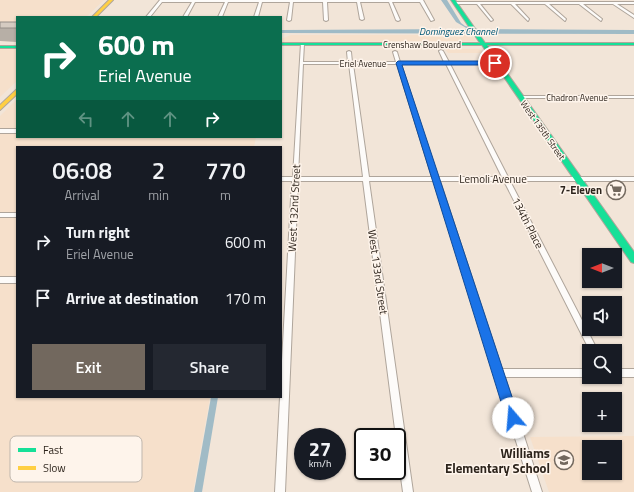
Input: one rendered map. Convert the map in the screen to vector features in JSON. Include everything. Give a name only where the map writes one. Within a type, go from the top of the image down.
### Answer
[{"type":"main road","points":[[95,16],[110,1]]},
{"type":"main road","name":"West 135th Street","points":[[454,2],[634,259]]},
{"type":"main road","points":[[0,45],[16,45]]},
{"type":"main road","name":"Crenshaw Boulevard","points":[[282,45],[634,45]]},
{"type":"main road","points":[[0,108],[16,92]]},
{"type":"street","points":[[149,16],[161,0],[421,0],[432,20]]},
{"type":"street","points":[[289,20],[291,0]]},
{"type":"street","points":[[625,0],[632,3]]},
{"type":"street","points":[[185,16],[194,1]]},
{"type":"street","points":[[220,16],[227,1]]},
{"type":"street","points":[[256,16],[261,1]]},
{"type":"street","points":[[325,1],[326,20]]},
{"type":"street","points":[[358,1],[362,19]]},
{"type":"street","points":[[390,1],[398,20]]},
{"type":"street","points":[[454,2],[632,3]]},
{"type":"street","points":[[478,3],[491,20]]},
{"type":"street","points":[[512,3],[528,20]]},
{"type":"street","points":[[546,3],[565,20]]},
{"type":"street","points":[[580,3],[601,20]]},
{"type":"street","points":[[614,3],[634,17]]},
{"type":"street","name":"West 132nd Street","points":[[280,492],[302,45]]},
{"type":"street","name":"134th Place","points":[[442,51],[590,344]]},
{"type":"street","name":"West 133rd Street","points":[[349,52],[408,492]]},
{"type":"street","points":[[395,52],[537,492]]},
{"type":"street","name":"Eriel Avenue","points":[[302,63],[497,63]]},
{"type":"street","name":"Chadron Avenue","points":[[521,97],[634,97]]},
{"type":"street","points":[[0,131],[16,131]]},
{"type":"street","name":"Lemoli Avenue","points":[[282,179],[634,179]]},
{"type":"street","points":[[0,215],[16,215]]},
{"type":"street","points":[[0,280],[16,280]]},
{"type":"street","points":[[498,373],[582,373]]},
{"type":"street","points":[[622,373],[634,373]]},
{"type":"shaded area","points":[[0,0],[104,0],[87,16],[16,16],[16,28],[0,28]]},
{"type":"shaded area","points":[[291,35],[472,35],[476,41],[282,42],[282,39]]},
{"type":"shaded area","points":[[0,49],[16,49],[16,82],[0,97]]},
{"type":"shaded area","points":[[445,49],[478,49],[484,53],[448,53]]},
{"type":"shaded area","points":[[16,100],[16,138],[256,138],[254,146],[16,146],[16,398],[210,398],[193,492],[0,492],[0,116]]},
{"type":"shaded area","name":"Williams Elementary School","points":[[634,436],[634,492],[549,492],[530,437]]},
{"type":"water","name":"Dominguez Channel","points":[[441,0],[447,0],[461,23],[465,26],[478,29],[634,30],[634,34],[282,33],[282,30],[468,29],[456,22]]},
{"type":"water","points":[[211,398],[218,398],[202,492],[194,492]]},
{"type":"building","points":[[0,22],[16,22],[16,28],[0,28]]},
{"type":"traffic: fast","points":[[453,0],[634,259]]},
{"type":"traffic: fast","points":[[282,44],[634,44]]},
{"type":"traffic: fast","points":[[0,47],[16,47]]},
{"type":"traffic: slow","points":[[95,16],[111,0]]},
{"type":"traffic: slow","points":[[0,108],[16,92]]},
{"type":"place","name":"7-Eleven","points":[[616,190]]},
{"type":"place","name":"Williams Elementary School","points":[[564,460]]},
{"type":"route","points":[[495,63],[398,63],[513,418]]}]
